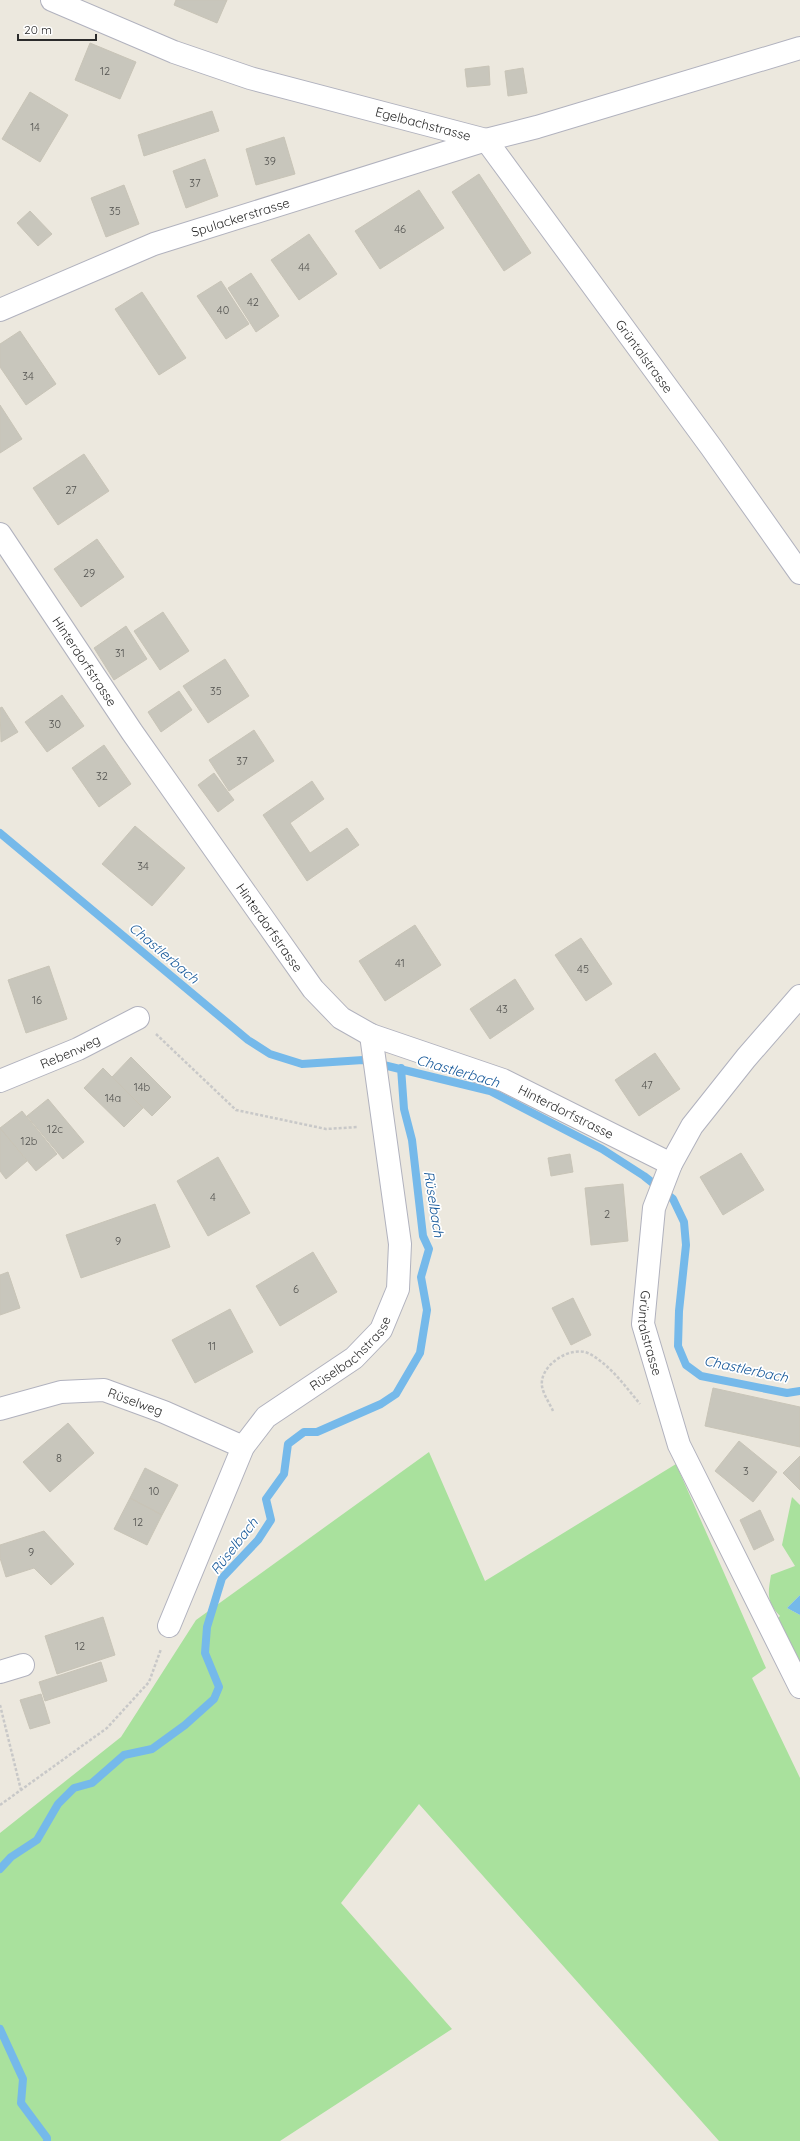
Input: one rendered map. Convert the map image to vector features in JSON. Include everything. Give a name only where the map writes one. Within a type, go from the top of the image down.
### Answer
[{"type":"street","name":"Egelbachstrasse","points":[[52,0],[174,52],[250,78],[486,140],[537,127],[800,48]]},
{"type":"street","name":"Spulackerstrasse","points":[[0,310],[154,244],[486,140]]},
{"type":"street","name":"Grüntalstrasse","points":[[486,140],[711,447],[800,573]]},
{"type":"street","name":"Hinterdorfstrasse","points":[[0,534],[132,732],[313,989],[341,1018],[373,1043],[503,1080],[670,1168]]},
{"type":"street","name":"Grüntalstrasse","points":[[800,996],[746,1058],[692,1126],[670,1168],[654,1208],[643,1324],[679,1445],[800,1687]]},
{"type":"street","name":"Rebenweg","points":[[0,1081],[78,1049],[138,1018]]},
{"type":"street","name":"Rüselbachstrasse","points":[[169,1626],[243,1447],[266,1417],[354,1358],[381,1330],[398,1289],[400,1244],[373,1043]]},
{"type":"street","name":"Rüselweg","points":[[0,1409],[61,1392],[104,1390],[164,1412],[243,1447]]},
{"type":"street","points":[[0,1672],[23,1664]]},
{"type":"path","points":[[138,1018],[236,1110],[326,1129],[383,1125]]},
{"type":"path","points":[[553,1411],[542,1386],[545,1371],[556,1361],[571,1352],[589,1353],[608,1367],[643,1407]]},
{"type":"path","points":[[0,1805],[107,1728],[149,1682],[169,1626]]},
{"type":"path","points":[[0,1705],[21,1790]]},
{"type":"green space","points":[[429,1452],[485,1581],[676,1464],[766,1668],[752,1678],[800,1778],[800,2141],[719,2141],[419,1804],[341,1903],[452,2029],[280,2141],[0,2141],[0,1833],[121,1737],[196,1620]]},
{"type":"green space","points":[[792,1497],[800,1505],[800,1595],[787,1608],[800,1615],[800,1676],[776,1620],[780,1616],[772,1606],[769,1597],[771,1575],[795,1566],[782,1545]]},
{"type":"water","points":[[800,1595],[800,1615],[787,1608]]},
{"type":"building","points":[[176,0],[227,0],[217,23],[174,5]]},
{"type":"building","points":[[90,43],[136,62],[120,99],[75,80]]},
{"type":"building","points":[[489,66],[490,85],[467,87],[465,69]]},
{"type":"building","points":[[523,68],[527,93],[508,96],[505,71]]},
{"type":"building","points":[[30,92],[68,115],[40,162],[2,139]]},
{"type":"building","points":[[212,111],[219,131],[144,156],[138,135]]},
{"type":"building","points":[[284,137],[295,174],[256,185],[246,149]]},
{"type":"building","points":[[205,159],[218,196],[186,208],[173,171]]},
{"type":"building","points":[[479,174],[531,253],[504,271],[452,192]]},
{"type":"building","points":[[124,185],[139,224],[106,237],[91,198]]},
{"type":"building","points":[[419,190],[444,228],[380,269],[355,231]]},
{"type":"building","points":[[30,211],[52,234],[38,246],[17,223]]},
{"type":"building","points":[[309,234],[337,274],[299,300],[271,260]]},
{"type":"building","points":[[251,273],[279,316],[256,332],[228,288]]},
{"type":"building","points":[[221,281],[249,324],[226,339],[197,296]]},
{"type":"building","points":[[142,292],[186,358],[159,375],[115,309]]},
{"type":"building","points":[[20,331],[56,384],[26,405],[0,367],[0,344]]},
{"type":"building","points":[[0,405],[22,439],[0,453]]},
{"type":"building","points":[[84,454],[109,491],[58,525],[33,488]]},
{"type":"building","points":[[97,539],[124,577],[81,607],[54,569]]},
{"type":"building","points":[[163,612],[189,651],[160,670],[134,631]]},
{"type":"building","points":[[126,626],[147,659],[114,680],[94,648]]},
{"type":"building","points":[[225,659],[249,696],[208,723],[183,686]]},
{"type":"building","points":[[179,691],[192,710],[161,732],[148,712]]},
{"type":"building","points":[[62,695],[84,726],[47,752],[25,722]]},
{"type":"building","points":[[2,707],[18,732],[1,742],[0,708]]},
{"type":"building","points":[[254,730],[274,761],[229,791],[209,760]]},
{"type":"building","points":[[104,745],[131,784],[99,807],[72,768]]},
{"type":"building","points":[[214,773],[234,800],[218,812],[198,785]]},
{"type":"building","points":[[312,781],[324,799],[290,823],[310,853],[347,828],[359,845],[307,881],[263,815]]},
{"type":"building","points":[[135,826],[185,868],[152,906],[102,864]]},
{"type":"building","points":[[415,925],[441,965],[385,1001],[359,961]]},
{"type":"building","points":[[581,938],[612,984],[586,1001],[555,955]]},
{"type":"building","points":[[49,966],[67,1019],[26,1033],[8,980]]},
{"type":"building","points":[[515,979],[534,1009],[490,1039],[470,1009]]},
{"type":"building","points":[[655,1053],[680,1089],[639,1116],[615,1080]]},
{"type":"building","points":[[131,1057],[171,1097],[152,1116],[112,1077]]},
{"type":"building","points":[[103,1068],[143,1108],[124,1127],[84,1088]]},
{"type":"building","points":[[48,1099],[84,1142],[63,1159],[27,1116]]},
{"type":"building","points":[[22,1111],[57,1154],[36,1171],[0,1128]]},
{"type":"building","points":[[0,1128],[27,1161],[6,1179],[0,1171]]},
{"type":"building","points":[[741,1153],[764,1190],[723,1215],[700,1177]]},
{"type":"building","points":[[570,1154],[573,1172],[551,1176],[548,1158]]},
{"type":"building","points":[[218,1157],[250,1213],[208,1236],[177,1181]]},
{"type":"building","points":[[623,1184],[628,1241],[591,1245],[585,1188]]},
{"type":"building","points":[[155,1204],[170,1247],[81,1278],[66,1235]]},
{"type":"building","points":[[313,1252],[337,1292],[280,1326],[256,1286]]},
{"type":"building","points":[[8,1272],[20,1308],[0,1315],[0,1275]]},
{"type":"building","points":[[573,1298],[591,1335],[571,1345],[552,1308]]},
{"type":"building","points":[[230,1309],[253,1352],[195,1383],[172,1340]]},
{"type":"building","points":[[713,1388],[800,1407],[800,1447],[705,1426]]},
{"type":"building","points":[[68,1423],[94,1453],[50,1492],[23,1462]]},
{"type":"building","points":[[739,1441],[777,1472],[753,1502],[715,1471]]},
{"type":"building","points":[[800,1456],[800,1490],[783,1473]]},
{"type":"building","points":[[145,1468],[178,1485],[162,1515],[130,1498]]},
{"type":"building","points":[[130,1498],[162,1515],[147,1545],[114,1529]]},
{"type":"building","points":[[760,1510],[774,1540],[754,1550],[740,1520]]},
{"type":"building","points":[[44,1531],[74,1564],[51,1585],[34,1568],[6,1577],[0,1558],[0,1545]]},
{"type":"building","points":[[103,1617],[115,1655],[57,1674],[45,1636]]},
{"type":"building","points":[[101,1662],[107,1681],[45,1701],[39,1682]]},
{"type":"building","points":[[41,1694],[50,1723],[30,1729],[20,1700]]},
{"type":"waterway","name":"Chastlerbach","points":[[0,833],[248,1040],[270,1054],[302,1064],[363,1060],[490,1091],[602,1149],[644,1176],[673,1199],[684,1222],[686,1245],[679,1311],[678,1346],[686,1365],[701,1376],[787,1393],[800,1391]]},
{"type":"waterway","name":"Rüselbach","points":[[0,1869],[11,1857],[37,1840],[58,1804],[74,1788],[92,1783],[124,1755],[152,1749],[185,1725],[214,1699],[219,1687],[205,1653],[207,1627],[222,1578],[258,1540],[271,1520],[266,1499],[284,1474],[288,1444],[304,1432],[317,1432],[381,1404],[396,1394],[420,1353],[427,1310],[421,1277],[429,1249],[423,1236],[412,1140],[404,1109],[401,1068]]},
{"type":"waterway","name":"Rüselbach","points":[[0,2029],[23,2079],[21,2103],[47,2138],[47,2141]]}]
